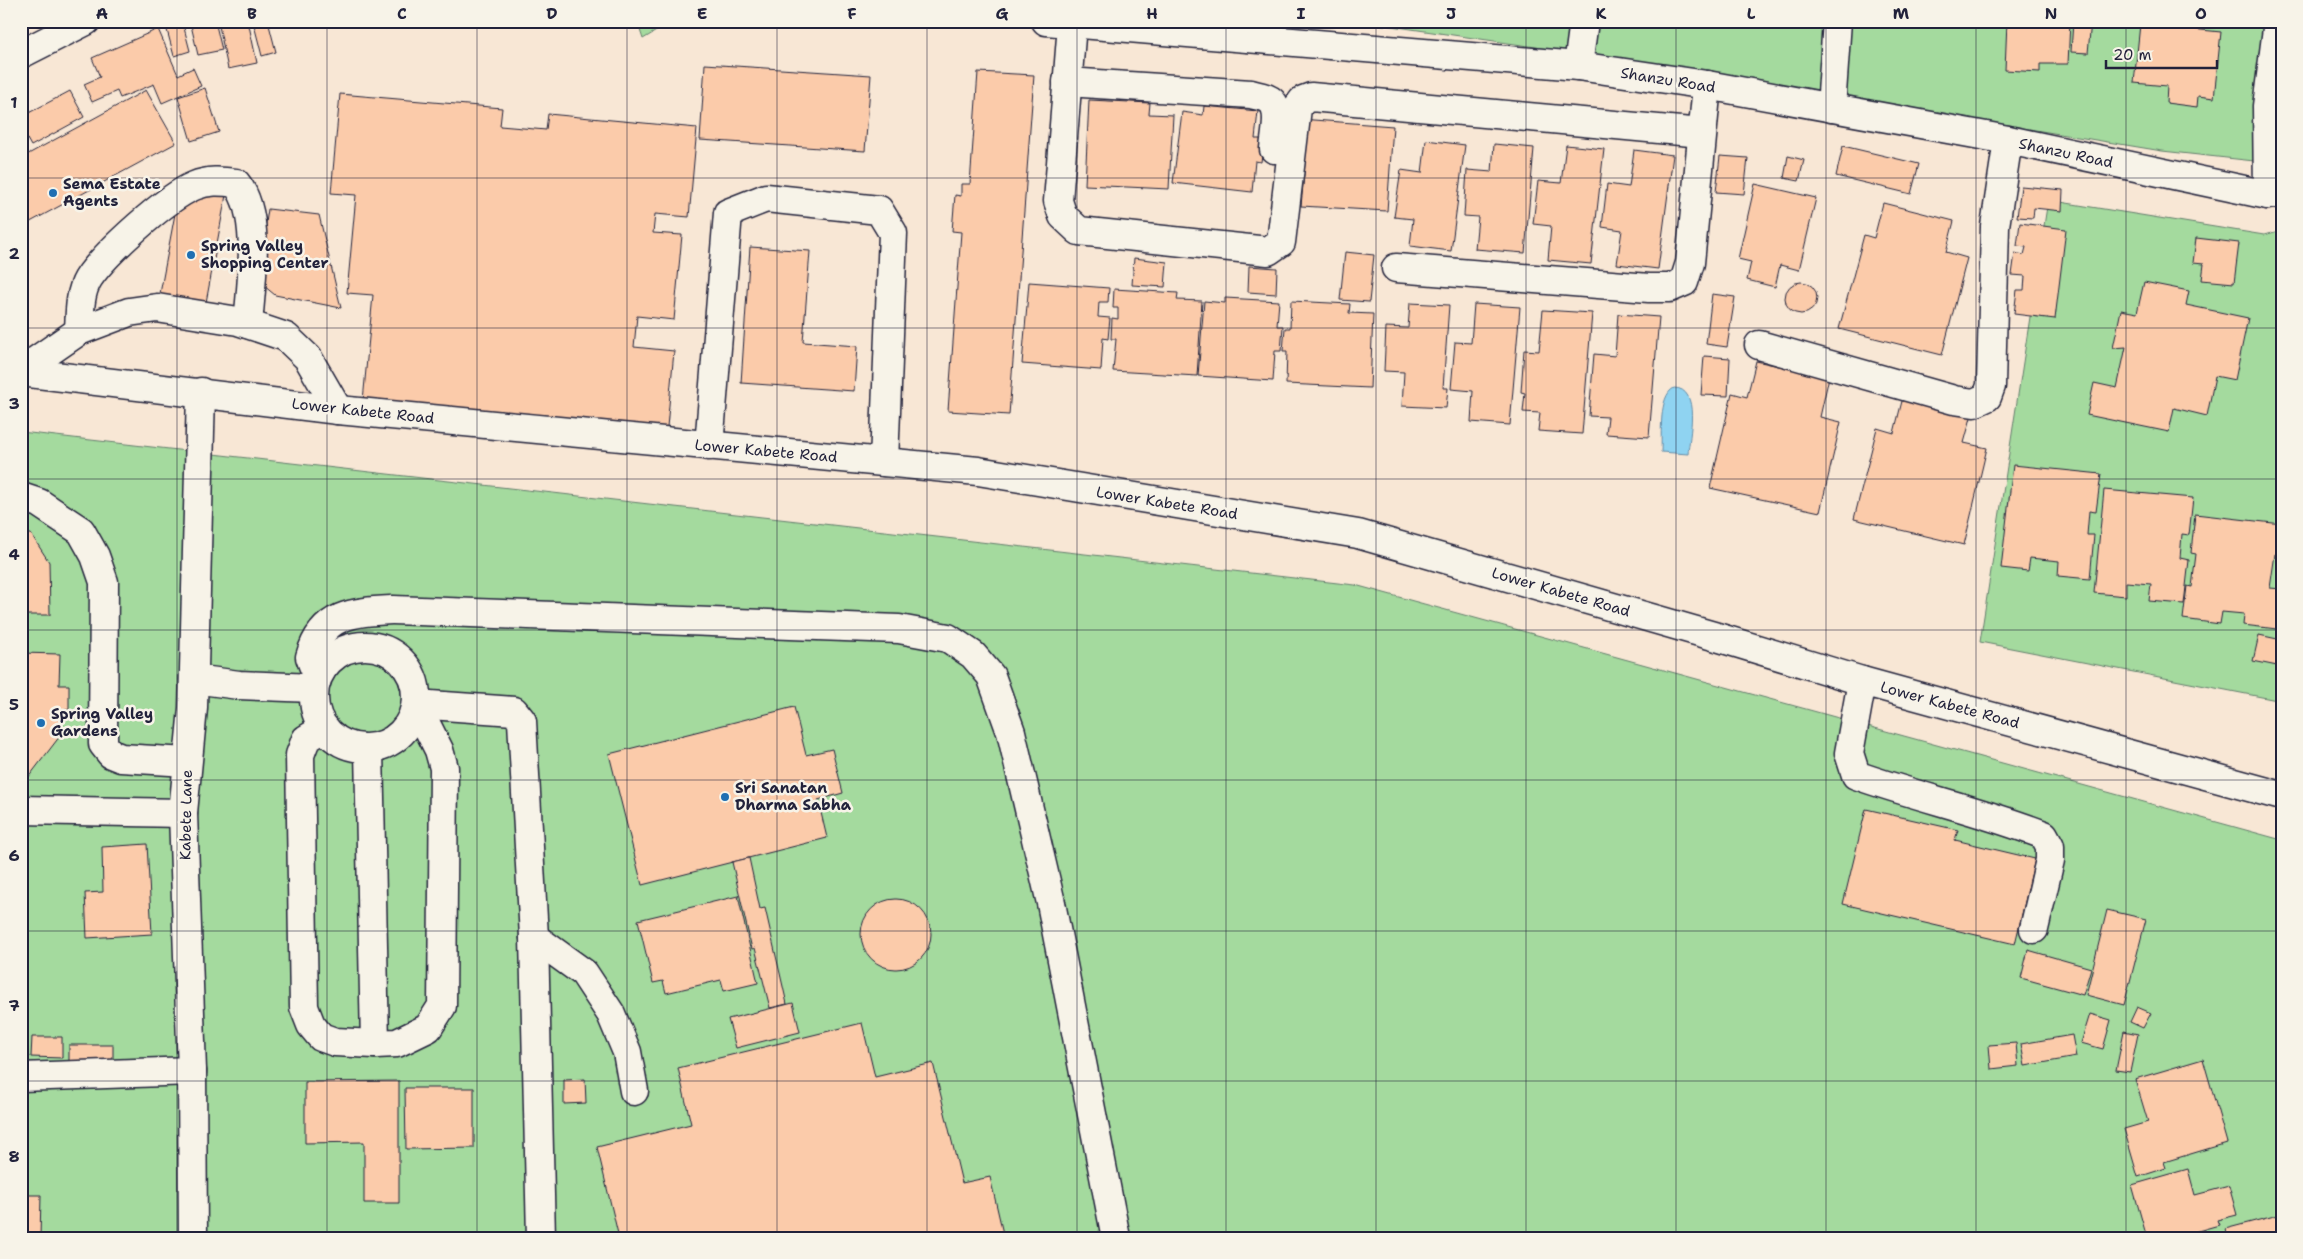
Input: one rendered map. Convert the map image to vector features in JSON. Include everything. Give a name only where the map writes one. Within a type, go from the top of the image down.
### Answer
[{"type":"street","points":[[21,54],[86,21]]},
{"type":"street","points":[[1578,66],[1584,21]]},
{"type":"street","points":[[1831,108],[1837,21]]},
{"type":"street","points":[[2275,194],[2274,106],[2278,21]]},
{"type":"street","points":[[1059,23],[1067,82],[1058,201],[1063,216],[1079,231],[1268,251],[1281,242],[1297,108],[1303,100],[1312,97],[1702,133]]},
{"type":"street","name":"Shanzu Road","points":[[1059,23],[1578,66],[1708,85],[2008,140],[2275,194]]},
{"type":"street","points":[[1067,82],[1251,94],[1268,98],[1274,103],[1277,114],[1270,204],[1271,212],[1283,218]]},
{"type":"street","points":[[1396,268],[1649,288],[1670,288],[1684,282],[1690,263],[1708,85]]},
{"type":"street","points":[[1759,345],[1954,400],[1974,403],[1988,397],[1991,386],[1995,226],[2008,140]]},
{"type":"street","points":[[79,331],[83,292],[88,279],[108,256],[156,211],[174,197],[195,185],[218,180],[236,183],[247,201],[252,281],[248,324]]},
{"type":"street","points":[[709,446],[728,213],[766,198],[879,210],[894,233],[884,462]]},
{"type":"street","points":[[21,371],[79,331],[130,312],[156,308],[248,324],[286,337],[308,358],[338,410]]},
{"type":"street","name":"Lower Kabete Road","points":[[21,371],[338,410],[978,471],[1358,534],[1717,637],[1862,681],[2282,796]]},
{"type":"street","name":"Kabete Lane","points":[[193,1238],[192,1071],[183,813],[194,679],[200,392]]},
{"type":"street","points":[[21,497],[39,503],[80,531],[98,565],[104,582],[103,744],[110,754],[121,758],[187,762]]},
{"type":"street","points":[[318,678],[310,657],[314,642],[325,628],[340,617],[359,612],[393,610],[899,629],[948,638],[973,655],[991,676],[1011,732],[1051,902],[1116,1238]]},
{"type":"street","points":[[366,645],[383,649],[398,658],[410,671],[416,687],[416,704],[411,721],[400,735],[386,744],[369,749],[351,747],[336,740],[323,728],[316,716],[313,702],[318,678],[333,656],[349,648],[366,645]]},
{"type":"street","points":[[194,679],[239,685],[318,678]]},
{"type":"street","points":[[1862,681],[1849,753],[1856,775],[1903,792],[2021,826],[2044,835],[2050,846],[2050,860],[2034,929]]},
{"type":"street","points":[[416,704],[514,711],[522,721],[534,938],[541,1238]]},
{"type":"street","points":[[323,728],[306,739],[300,755],[304,1007],[311,1025],[321,1038],[335,1042],[397,1043],[428,1028],[442,1006],[444,768],[439,750],[416,704]]},
{"type":"street","points":[[369,749],[375,1044]]},
{"type":"street","points":[[21,810],[183,813]]},
{"type":"street","points":[[534,938],[584,973],[611,1014],[627,1052],[634,1091]]},
{"type":"street","points":[[21,1077],[192,1071]]},
{"type":"green space","points":[[637,21],[673,21],[643,39]]},
{"type":"green space","points":[[1356,21],[2282,21],[2282,164],[2162,151],[1529,46]]},
{"type":"green space","points":[[2048,200],[2264,235],[2282,230],[2282,701],[1980,642]]},
{"type":"green space","points":[[21,432],[1355,585],[2282,840],[2282,1238],[21,1238]]},
{"type":"water","points":[[1674,388],[1682,390],[1688,396],[1691,404],[1692,415],[1688,454],[1661,452],[1663,408],[1665,399]]},
{"type":"building","points":[[190,21],[215,21],[222,50],[198,55]]},
{"type":"building","points":[[218,21],[248,21],[257,63],[228,69]]},
{"type":"building","points":[[253,21],[268,21],[276,52],[262,56]]},
{"type":"building","points":[[2007,21],[2070,21],[2068,64],[2040,64],[2040,72],[2005,70]]},
{"type":"building","points":[[2073,21],[2091,21],[2088,53],[2071,52]]},
{"type":"building","points":[[2200,21],[2218,21],[2218,24]]},
{"type":"building","points":[[183,24],[190,51],[174,56],[167,30]]},
{"type":"building","points":[[2140,24],[2221,32],[2214,98],[2198,96],[2197,107],[2166,103],[2167,86],[2134,83]]},
{"type":"building","points":[[158,29],[178,75],[193,68],[201,86],[162,103],[154,84],[120,98],[117,91],[92,102],[84,84],[100,77],[92,58]]},
{"type":"building","points":[[705,64],[871,75],[865,151],[700,140]]},
{"type":"building","points":[[978,72],[1034,75],[1009,415],[948,411],[961,232],[952,231],[955,195],[961,196],[961,184],[970,184]]},
{"type":"building","points":[[205,88],[219,132],[191,141],[178,97]]},
{"type":"building","name":"Sema Estate Agents","points":[[146,90],[176,143],[21,227],[21,158]]},
{"type":"building","points":[[70,91],[84,117],[31,146],[21,128],[21,117]]},
{"type":"building","points":[[340,94],[502,108],[500,126],[546,130],[548,114],[697,128],[689,217],[655,214],[653,233],[682,235],[674,320],[637,316],[634,347],[674,351],[667,427],[363,401],[373,295],[347,293],[356,195],[331,193]]},
{"type":"building","points":[[1089,100],[1150,103],[1149,114],[1173,115],[1169,189],[1085,185]]},
{"type":"building","points":[[1204,106],[1258,111],[1255,139],[1264,139],[1261,162],[1255,161],[1252,192],[1173,183],[1182,112],[1203,115]]},
{"type":"building","points":[[1300,119],[1393,126],[1387,211],[1301,206],[1306,152]]},
{"type":"building","points":[[1426,140],[1465,145],[1451,251],[1410,246],[1413,219],[1394,217],[1401,170],[1422,173]]},
{"type":"building","points":[[1494,144],[1534,148],[1525,253],[1475,249],[1478,217],[1464,216],[1467,170],[1492,172]]},
{"type":"building","points":[[1566,145],[1604,149],[1591,264],[1548,260],[1551,226],[1533,224],[1538,181],[1561,183]]},
{"type":"building","points":[[1843,146],[1919,164],[1911,194],[1836,176]]},
{"type":"building","points":[[1634,150],[1673,155],[1658,269],[1617,264],[1622,230],[1602,227],[1607,184],[1629,187]]},
{"type":"building","points":[[1720,156],[1748,158],[1744,194],[1716,192]]},
{"type":"building","points":[[1788,156],[1804,160],[1799,181],[1784,178]]},
{"type":"building","points":[[1755,184],[1816,198],[1799,270],[1780,265],[1775,287],[1747,280],[1751,262],[1738,259]]},
{"type":"building","points":[[2021,186],[2063,190],[2062,211],[2034,208],[2033,218],[2017,217]]},
{"type":"building","name":"Spring Valley Shopping Center","points":[[180,187],[226,195],[202,324],[156,315]]},
{"type":"building","points":[[1883,203],[1954,221],[1946,252],[1967,258],[1942,355],[1839,329],[1864,235],[1874,238]]},
{"type":"building","points":[[268,209],[319,215],[341,308],[275,295],[258,281]]},
{"type":"building","points":[[2020,223],[2066,229],[2055,319],[2014,314],[2017,290],[2024,290],[2025,276],[2012,275],[2015,253],[2024,255],[2026,247],[2017,246]]},
{"type":"building","points":[[2196,238],[2239,243],[2234,283],[2202,280],[2204,264],[2193,263]]},
{"type":"building","points":[[750,247],[810,251],[803,342],[857,346],[854,391],[741,383]]},
{"type":"building","points":[[1345,252],[1374,255],[1369,302],[1340,300]]},
{"type":"building","points":[[1134,258],[1167,262],[1165,287],[1132,285]]},
{"type":"building","points":[[1249,266],[1277,268],[1276,294],[1248,292]]},
{"type":"building","points":[[1029,282],[1109,288],[1108,302],[1099,302],[1098,317],[1110,318],[1108,339],[1103,338],[1101,370],[1022,364]]},
{"type":"building","points":[[1801,282],[1813,286],[1817,298],[1813,310],[1801,314],[1789,310],[1785,298],[1789,286]]},
{"type":"building","points":[[2144,282],[2189,291],[2186,305],[2248,318],[2235,380],[2215,376],[2207,416],[2174,408],[2169,432],[2087,415],[2094,383],[2117,388],[2126,347],[2113,348],[2121,310],[2137,313]]},
{"type":"building","points":[[1114,289],[1178,293],[1177,300],[1202,301],[1197,376],[1113,371],[1116,339],[1111,339],[1112,318],[1118,319],[1118,308],[1113,308]]},
{"type":"building","points":[[1712,294],[1735,297],[1727,347],[1706,344]]},
{"type":"building","points":[[1225,298],[1279,301],[1277,326],[1283,326],[1281,351],[1275,351],[1273,381],[1198,376],[1204,301],[1225,303]]},
{"type":"building","points":[[1291,301],[1350,304],[1349,313],[1373,314],[1370,388],[1286,384],[1287,351],[1283,351],[1285,328],[1290,328]]},
{"type":"building","points":[[1410,303],[1449,305],[1443,388],[1448,388],[1446,408],[1402,406],[1404,372],[1384,371],[1386,327],[1408,328]]},
{"type":"building","points":[[1474,304],[1520,307],[1510,425],[1471,422],[1473,391],[1451,389],[1455,342],[1471,343]]},
{"type":"building","points":[[1543,310],[1592,313],[1582,434],[1538,431],[1540,413],[1523,412],[1525,393],[1521,392],[1524,350],[1539,351]]},
{"type":"building","points":[[1618,314],[1659,317],[1649,437],[1606,434],[1608,417],[1589,416],[1594,354],[1615,356]]},
{"type":"building","points":[[1704,356],[1730,358],[1728,396],[1701,395]]},
{"type":"building","points":[[1756,361],[1829,377],[1820,417],[1841,422],[1820,512],[1710,488],[1732,393],[1747,397]]},
{"type":"building","points":[[1903,397],[1972,414],[1964,443],[1987,448],[1964,545],[1854,519],[1877,428],[1894,433]]},
{"type":"building","points":[[2013,465],[2101,474],[2096,512],[2089,511],[2087,535],[2094,535],[2090,579],[2058,576],[2059,561],[2030,558],[2028,571],[2001,568]]},
{"type":"building","points":[[2104,490],[2193,498],[2189,535],[2182,534],[2180,558],[2189,560],[2184,604],[2149,601],[2151,584],[2126,582],[2126,596],[2094,593]]},
{"type":"building","points":[[2195,514],[2282,524],[2282,555],[2275,554],[2270,588],[2281,589],[2277,629],[2243,625],[2244,614],[2222,612],[2220,624],[2183,619],[2187,586],[2192,587],[2196,554],[2191,553]]},
{"type":"building","points":[[21,534],[31,534],[49,562],[50,615],[21,615]]},
{"type":"building","points":[[2259,635],[2282,640],[2282,667],[2253,661]]},
{"type":"building","name":"Spring Valley Gardens","points":[[21,653],[60,654],[59,685],[69,685],[69,710],[61,710],[60,736],[21,787]]},
{"type":"building","name":"Sri Sanatan Dharma Sabha","points":[[794,707],[806,755],[832,749],[843,793],[818,800],[827,838],[642,885],[609,754]]},
{"type":"building","points":[[1866,809],[1958,830],[1955,840],[2035,859],[2015,944],[1843,904]]},
{"type":"building","points":[[147,844],[152,934],[87,938],[85,893],[103,892],[102,847]]},
{"type":"building","points":[[749,858],[760,909],[765,908],[787,1004],[770,1008],[755,948],[752,949],[732,862]]},
{"type":"building","points":[[738,896],[758,983],[724,991],[721,980],[666,993],[663,981],[653,983],[638,920]]},
{"type":"building","points":[[896,899],[909,902],[921,909],[928,921],[931,934],[928,947],[921,959],[909,966],[896,969],[883,966],[871,959],[864,947],[861,934],[864,921],[871,909],[883,902]]},
{"type":"building","points":[[2107,910],[2146,919],[2124,1005],[2086,995]]},
{"type":"building","points":[[2028,950],[2091,968],[2083,995],[2021,978]]},
{"type":"building","points":[[793,1003],[800,1032],[736,1048],[728,1019]]},
{"type":"building","points":[[2137,1007],[2151,1013],[2143,1028],[2130,1022]]},
{"type":"building","points":[[2090,1014],[2111,1020],[2103,1049],[2081,1043]]},
{"type":"building","points":[[862,1023],[875,1077],[933,1063],[962,1183],[990,1177],[1004,1238],[619,1238],[597,1147],[691,1124],[678,1068]]},
{"type":"building","points":[[2124,1031],[2138,1034],[2130,1072],[2116,1070]]},
{"type":"building","points":[[2072,1035],[2076,1057],[2025,1066],[2021,1044]]},
{"type":"building","points":[[32,1037],[62,1037],[62,1058],[31,1057]]},
{"type":"building","points":[[2016,1043],[2018,1066],[1991,1069],[1989,1045]]},
{"type":"building","points":[[69,1045],[113,1045],[113,1067],[69,1067]]},
{"type":"building","points":[[2203,1059],[2227,1143],[2164,1162],[2166,1168],[2138,1177],[2124,1129],[2148,1122],[2135,1079]]},
{"type":"building","points":[[585,1079],[586,1103],[564,1104],[564,1080]]},
{"type":"building","points":[[399,1081],[399,1203],[364,1203],[364,1142],[305,1143],[305,1082]]},
{"type":"building","points":[[405,1088],[474,1088],[474,1148],[406,1149]]},
{"type":"building","points":[[2188,1169],[2195,1195],[2229,1186],[2237,1215],[2217,1220],[2219,1225],[2173,1238],[2147,1238],[2132,1185]]},
{"type":"building","points":[[21,1195],[41,1195],[40,1238],[21,1238]]},
{"type":"building","points":[[2282,1214],[2282,1238],[2227,1238],[2225,1229]]},
{"type":"building","points":[[1801,1232],[1808,1238],[1786,1238]]},
{"type":"place","name":"Sema Estate Agents","points":[[53,193]]},
{"type":"place","name":"Spring Valley Shopping Center","points":[[191,255]]},
{"type":"place","name":"Spring Valley Gardens","points":[[41,723]]},
{"type":"place","name":"Sri Sanatan Dharma Sabha","points":[[725,797]]}]
